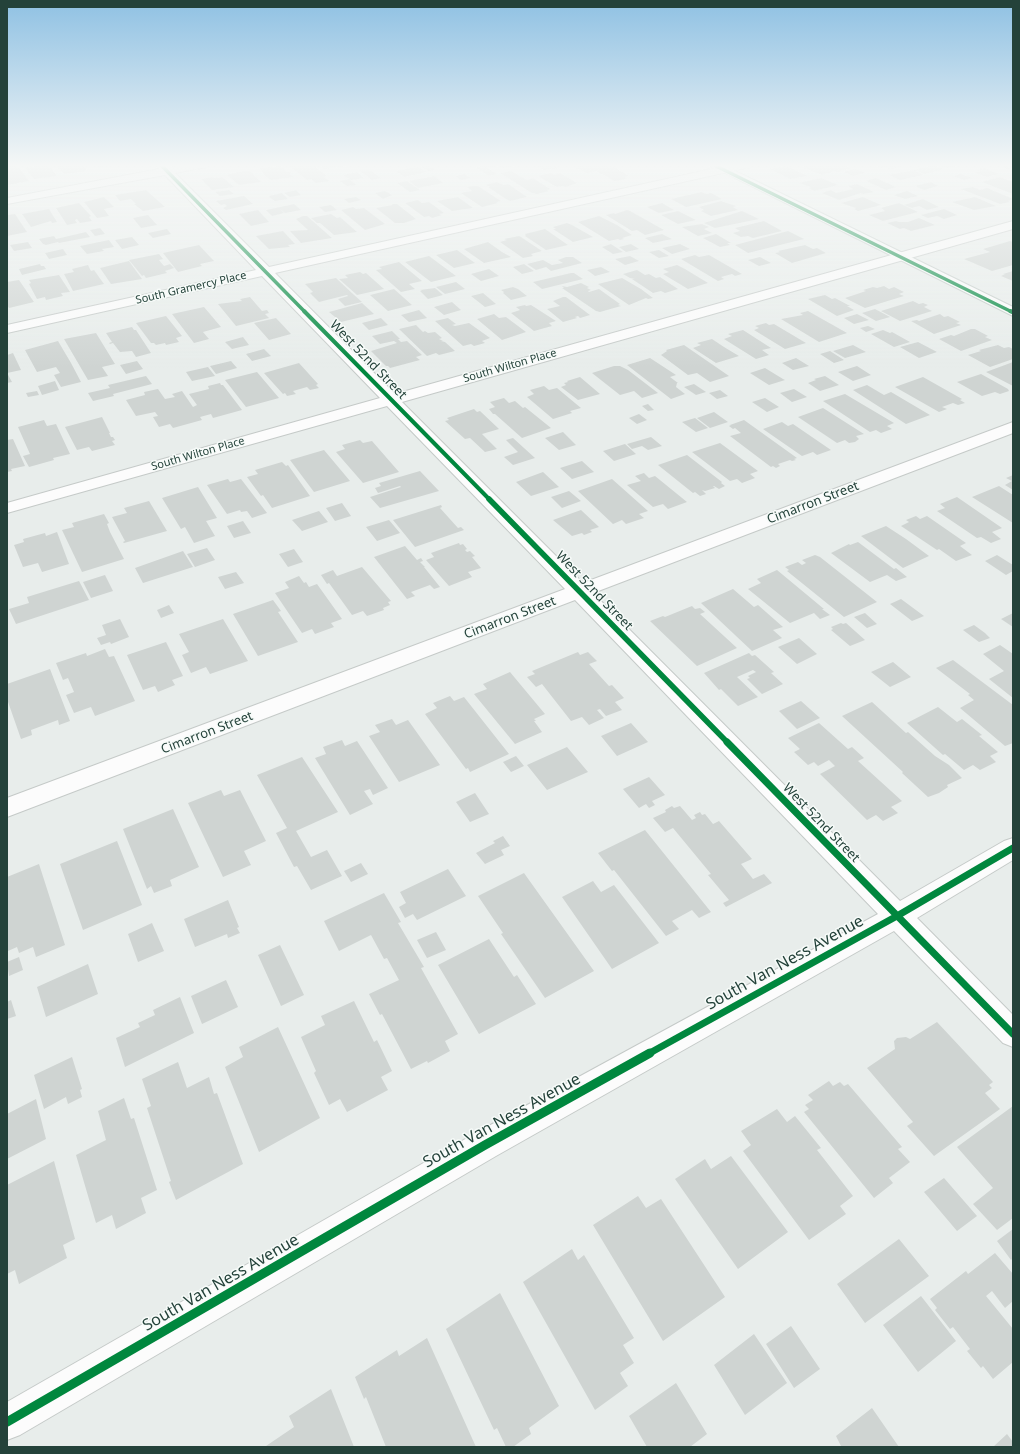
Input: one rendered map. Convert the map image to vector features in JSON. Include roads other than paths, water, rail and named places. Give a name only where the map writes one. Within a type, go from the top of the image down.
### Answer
[{"type":"street","name":"West 52nd Street","points":[[226,232],[1013,1034]]},
{"type":"street","name":"South Gramercy Place","points":[[7,329],[446,232]]},
{"type":"street","points":[[849,232],[1013,312]]},
{"type":"street","name":"South Wilton Place","points":[[7,508],[989,232]]},
{"type":"street","name":"Cimarron Street","points":[[7,808],[1013,427]]},
{"type":"street","name":"South Van Ness Avenue","points":[[7,1422],[485,1145],[897,916],[1013,848]]}]
